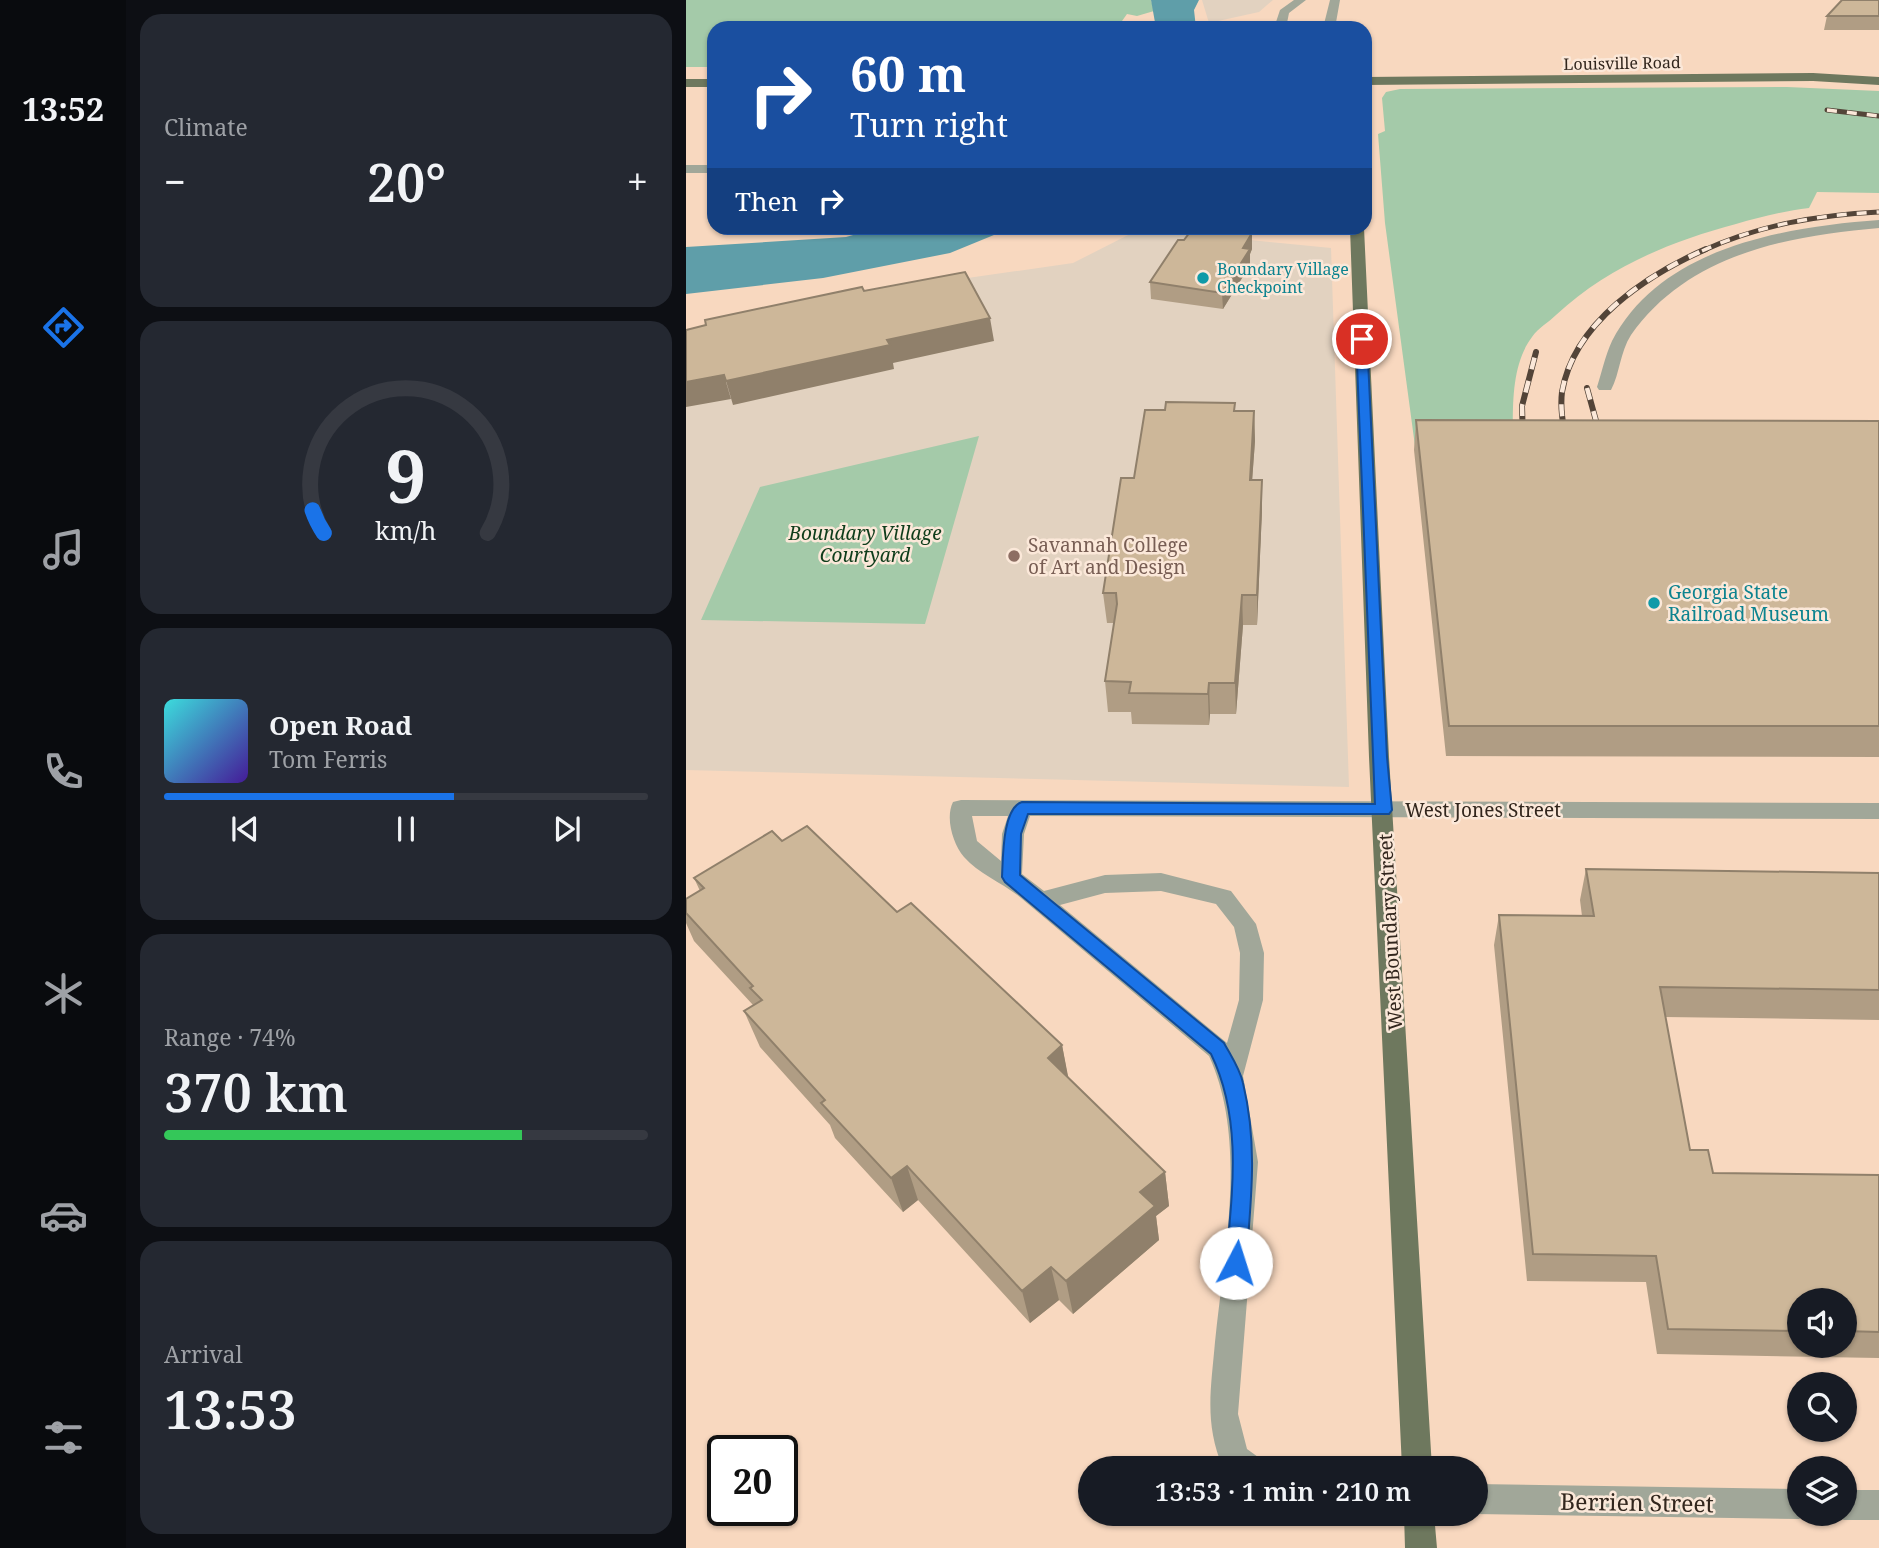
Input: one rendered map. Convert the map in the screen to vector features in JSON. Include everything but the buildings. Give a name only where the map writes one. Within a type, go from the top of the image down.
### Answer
[{"type":"main road","name":"Louisville Road","points":[[1372,81],[1813,77],[1879,82]]},
{"type":"main road","points":[[686,83],[707,83]]},
{"type":"main road","name":"West Boundary Street","points":[[1357,235],[1379,757],[1384,810],[1416,1456]]},
{"type":"main road","points":[[1420,1526],[1421,1548]]},
{"type":"street","points":[[1282,21],[1284,12],[1301,0]]},
{"type":"street","points":[[1330,21],[1335,0]]},
{"type":"street","points":[[686,169],[707,169]]},
{"type":"street","points":[[1605,387],[1622,337],[1645,308],[1683,274],[1768,241],[1815,231],[1879,224]]},
{"type":"street","name":"West Jones Street","points":[[1011,877],[976,857],[961,835],[961,808],[1879,811]]},
{"type":"street","points":[[1022,808],[1013,834],[1011,877],[1218,1049],[1231,1076],[1245,1162],[1223,1414],[1238,1456]]},
{"type":"street","points":[[1041,901],[1105,884],[1161,882],[1223,897],[1245,924],[1252,953],[1251,1000],[1231,1076]]},
{"type":"street","name":"Berrien Street","points":[[1488,1499],[1787,1504]]},
{"type":"street","points":[[1857,1505],[1879,1505]]},
{"type":"shaded area","points":[[1202,0],[1273,0],[1259,12],[1208,21]]},
{"type":"shaded area","name":"Savannah College of Art and Design","points":[[1128,235],[1200,235],[1331,248],[1349,787],[686,770],[686,341],[912,286],[1073,263]]},
{"type":"green space","points":[[686,0],[1151,0],[1154,11],[1137,16],[1127,14],[1122,21],[707,21],[707,67],[686,67]]},
{"type":"green space","points":[[1787,87],[1879,91],[1879,193],[1817,192],[1809,208],[1772,214],[1711,231],[1640,258],[1576,298],[1532,337],[1516,375],[1513,446],[1415,446],[1385,223],[1378,134],[1385,131],[1382,98],[1386,92],[1400,89]]},
{"type":"green space","name":"Boundary Village Courtyard","points":[[979,436],[925,624],[701,620],[760,487]]},
{"type":"water","points":[[1151,0],[1199,0],[1194,10],[1195,21],[1155,21]]},
{"type":"water","points":[[994,235],[950,253],[823,278],[686,294],[686,247],[846,237]]},
{"type":"railway","points":[[1827,110],[1879,116]]},
{"type":"railway","points":[[1702,251],[1745,234],[1789,223],[1879,212]]},
{"type":"railway","points":[[1566,440],[1562,392],[1569,367],[1581,344],[1597,323],[1638,287],[1660,272],[1706,249]]},
{"type":"railway","points":[[1523,440],[1522,406],[1536,352]]},
{"type":"railway","points":[[1587,388],[1601,439]]},
{"type":"place","name":"Boundary Village Checkpoint","points":[[1203,278]]},
{"type":"place","name":"Savannah College of Art and Design","points":[[1014,556]]},
{"type":"place","name":"Georgia State Railroad Museum","points":[[1654,603]]},
{"type":"route","points":[[1236,1263],[1245,1162],[1233,1081],[1218,1049],[1011,877],[1013,834],[1022,808],[1384,810],[1379,757],[1362,339]]}]
